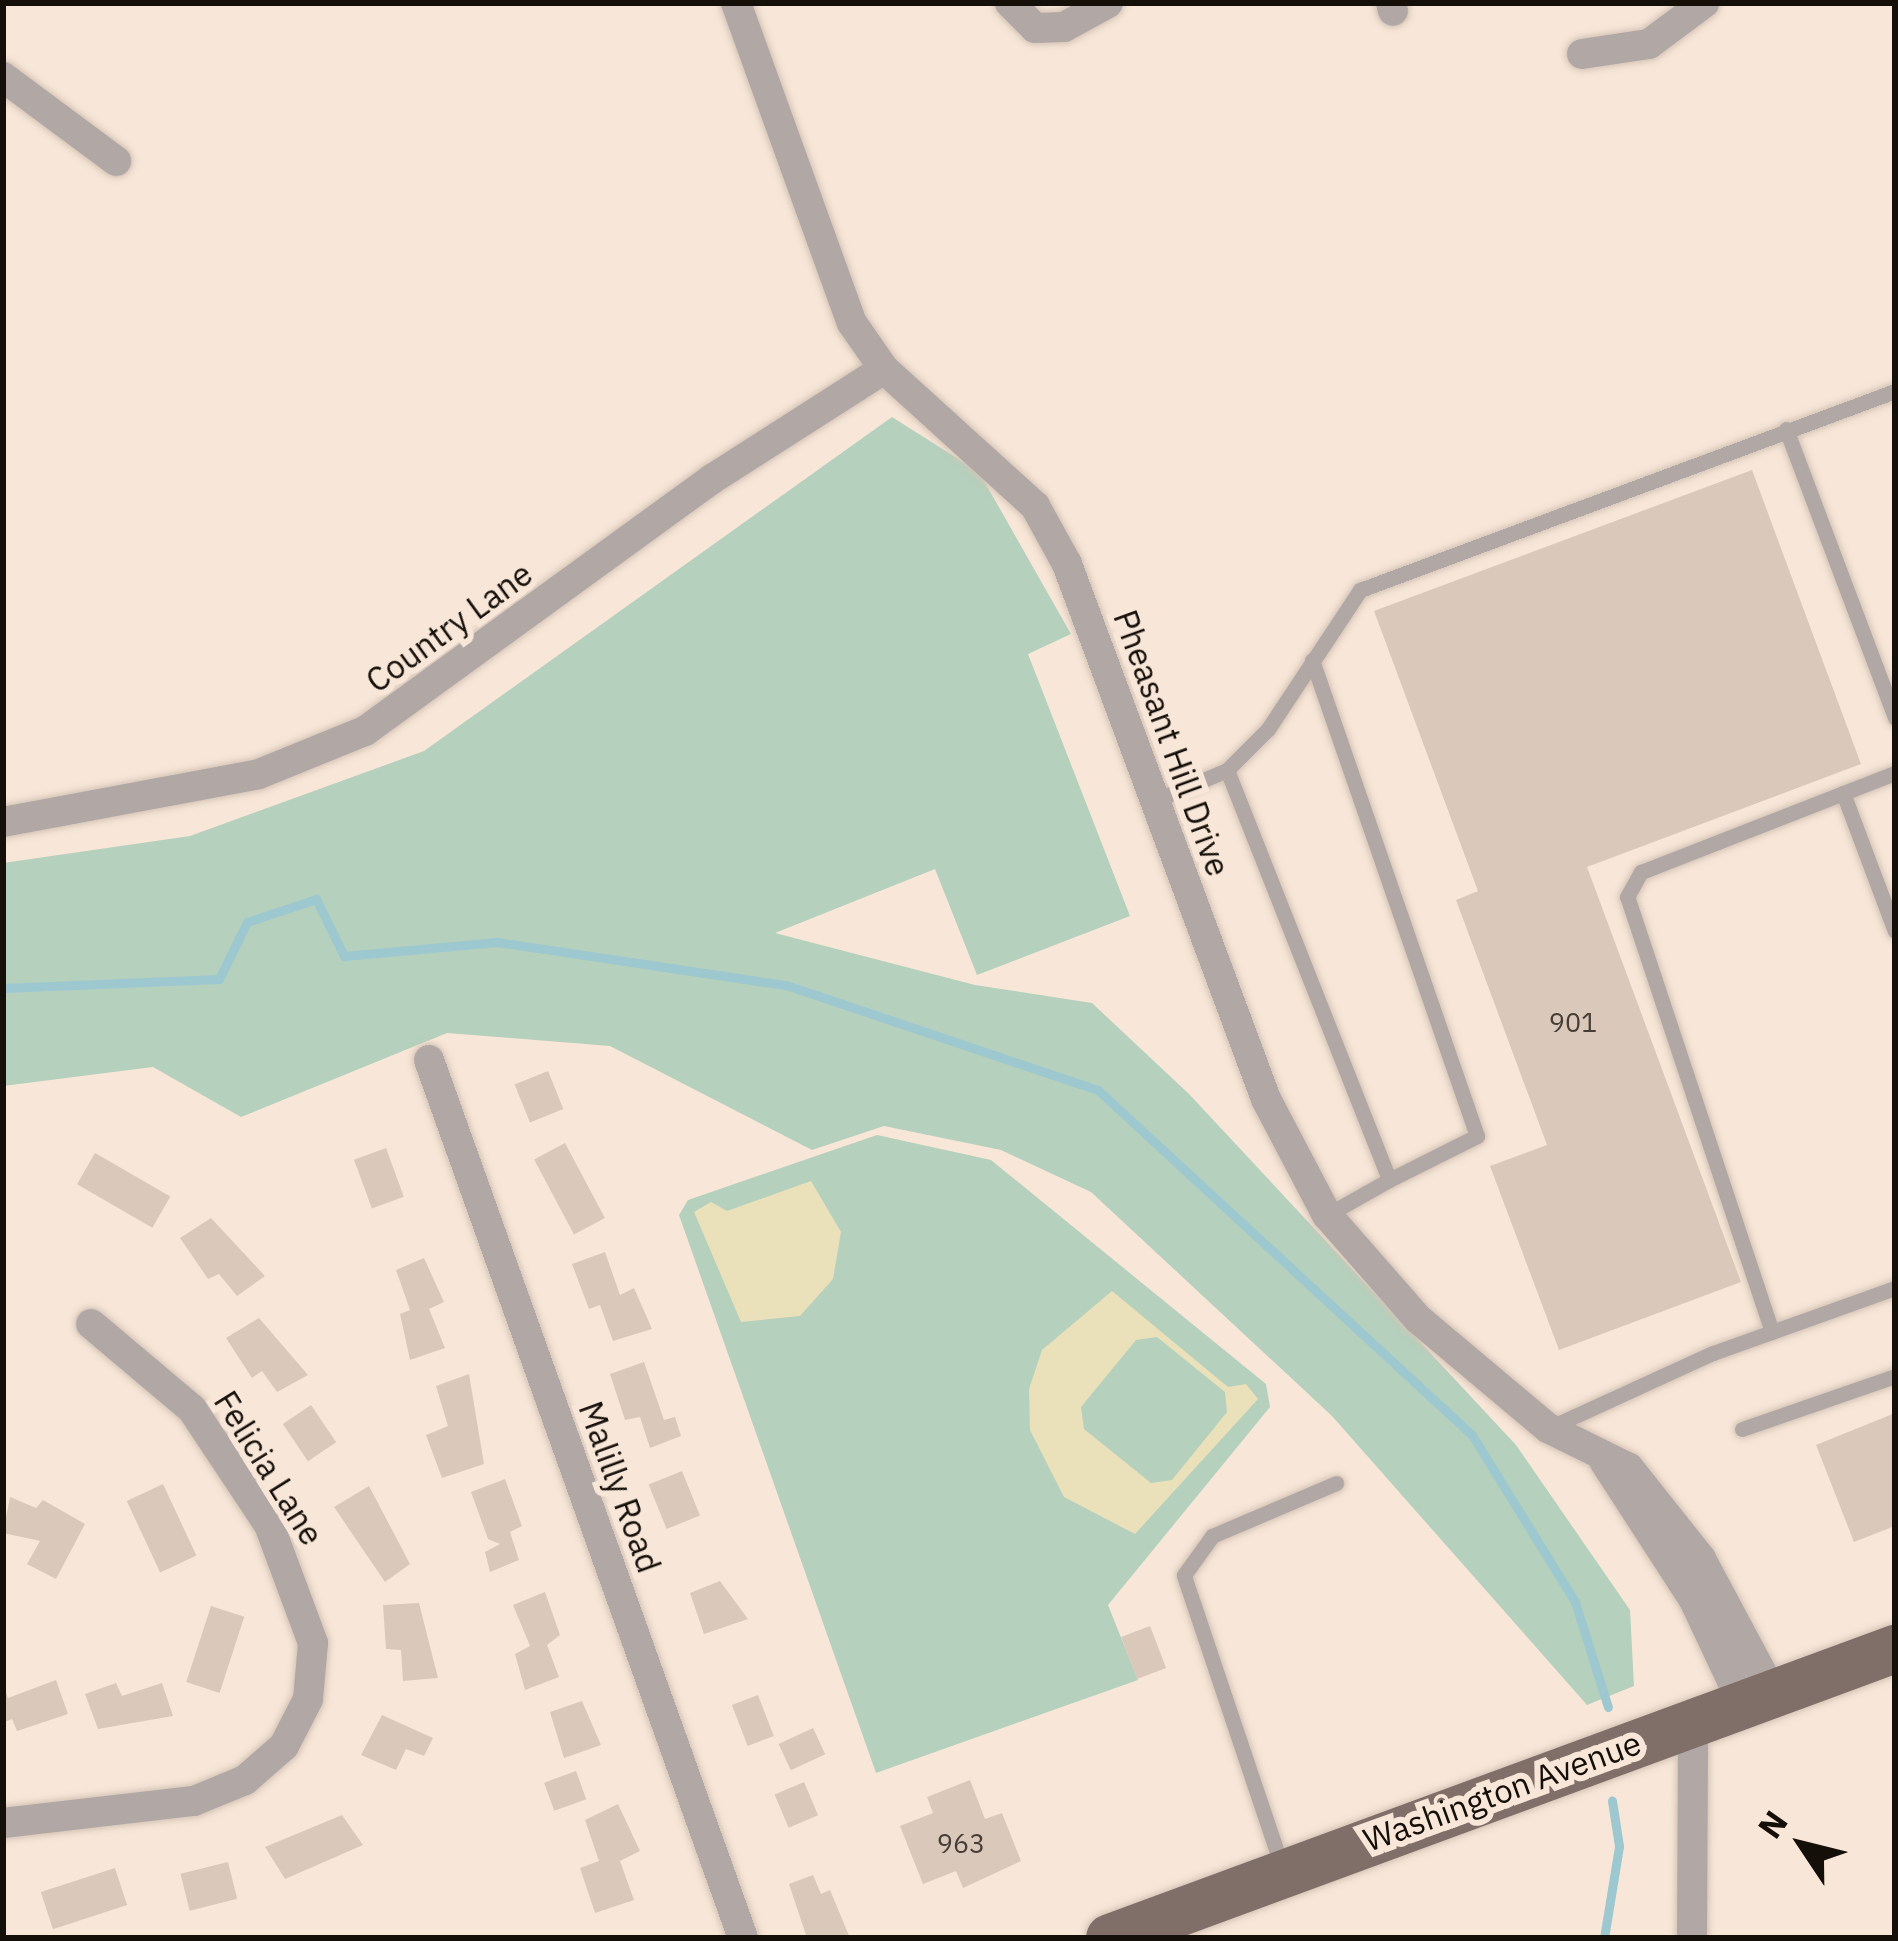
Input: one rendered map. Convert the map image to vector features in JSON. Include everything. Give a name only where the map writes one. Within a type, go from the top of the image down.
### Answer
[{"type":"main road","name":"Washington Avenue","points":[[1110,1938],[1895,1649]]},
{"type":"street","name":"Pheasant Hill Drive","points":[[736,3],[827,262],[884,369],[1035,506],[1067,564],[1265,1099],[1327,1215],[1418,1319],[1548,1428],[1604,1462],[1629,1468],[1681,1530],[1757,1697]]},
{"type":"street","points":[[1010,3],[1035,28],[1064,27],[1108,3]]},
{"type":"street","points":[[1582,54],[1649,44],[1704,3]]},
{"type":"street","points":[[3,76],[116,161]]},
{"type":"street","name":"Country Lane","points":[[3,822],[260,774],[365,731],[712,479],[884,369]]},
{"type":"street","name":"Malilly Road","points":[[429,1060],[743,1938]]},
{"type":"street","name":"Felicia Lane","points":[[3,1823],[71,1808],[194,1802],[245,1780],[284,1746],[308,1700],[313,1643],[268,1525],[192,1409],[91,1324]]},
{"type":"street","points":[[1692,1938],[1693,1720]]},
{"type":"lane","points":[[1154,801],[1227,770],[1268,729],[1360,590],[1895,391]]},
{"type":"lane","points":[[1786,429],[1895,718]]},
{"type":"lane","points":[[1312,660],[1477,1136],[1327,1215]]},
{"type":"lane","points":[[1227,770],[1389,1180]]},
{"type":"lane","points":[[1772,1332],[1627,897],[1641,872],[1895,773]]},
{"type":"lane","points":[[1843,793],[1895,931]]},
{"type":"lane","points":[[1548,1428],[1772,1332],[1895,1288]]},
{"type":"lane","points":[[1742,1429],[1895,1376]]},
{"type":"lane","points":[[1284,1873],[1184,1575],[1212,1536],[1336,1483]]},
{"type":"green space","points":[[892,417],[979,472],[1071,634],[1028,654],[1130,916],[977,975],[935,869],[775,933],[975,985],[1092,1003],[1189,1094],[1516,1445],[1630,1610],[1634,1686],[1587,1705],[1332,1416],[1091,1192],[1001,1150],[884,1126],[812,1150],[610,1046],[447,1033],[241,1117],[153,1067],[3,1086],[3,863],[190,836],[424,751]]},
{"type":"green space","points":[[877,1135],[991,1160],[1266,1384],[1270,1407],[1108,1605],[1138,1680],[876,1773],[679,1215],[688,1200]]},
{"type":"sand","points":[[811,1181],[841,1232],[833,1279],[800,1316],[741,1322],[694,1212],[711,1202],[727,1211]]},
{"type":"sand","points":[[1112,1291],[1228,1387],[1246,1384],[1258,1399],[1135,1534],[1064,1497],[1030,1430],[1029,1389],[1042,1350]],"holes":[[[1157,1337],[1225,1392],[1227,1412],[1172,1480],[1151,1483],[1084,1429],[1081,1407],[1136,1340]]]},
{"type":"building","points":[[1752,470],[1861,764],[1587,867],[1741,1282],[1559,1350],[1490,1166],[1547,1145],[1456,900],[1478,891],[1374,611]]},
{"type":"building","points":[[548,1071],[563,1109],[530,1123],[515,1084]]},
{"type":"building","points":[[565,1143],[605,1218],[574,1234],[534,1159]]},
{"type":"building","points":[[386,1148],[404,1197],[372,1208],[354,1160]]},
{"type":"building","points":[[95,1153],[170,1196],[152,1228],[77,1184]]},
{"type":"building","points":[[211,1218],[265,1276],[237,1296],[219,1274],[208,1279],[180,1238]]},
{"type":"building","points":[[605,1252],[620,1295],[634,1288],[652,1329],[613,1341],[600,1305],[589,1309],[572,1264]]},
{"type":"building","points":[[424,1258],[444,1302],[429,1309],[445,1348],[410,1360],[400,1314],[410,1310],[396,1270]]},
{"type":"building","points":[[259,1318],[308,1375],[277,1392],[262,1371],[252,1378],[226,1338]]},
{"type":"building","points":[[644,1362],[664,1420],[675,1417],[681,1436],[650,1448],[640,1417],[625,1420],[610,1374]]},
{"type":"building","points":[[469,1374],[484,1464],[442,1478],[426,1435],[448,1426],[436,1386]]},
{"type":"building","points":[[311,1405],[336,1442],[308,1461],[283,1424]]},
{"type":"building","points":[[1895,1413],[1895,1526],[1854,1542],[1816,1445]]},
{"type":"building","points":[[682,1471],[700,1516],[667,1529],[649,1484]]},
{"type":"building","points":[[505,1479],[522,1526],[510,1532],[519,1560],[490,1572],[485,1552],[500,1544],[488,1539],[471,1492]]},
{"type":"building","points":[[163,1484],[196,1556],[160,1573],[127,1501]]},
{"type":"building","points":[[369,1486],[410,1564],[385,1582],[334,1507]]},
{"type":"building","points":[[10,1497],[36,1508],[43,1500],[85,1524],[56,1579],[27,1564],[40,1541],[3,1533]]},
{"type":"building","points":[[720,1581],[748,1619],[704,1634],[690,1593]]},
{"type":"building","points":[[545,1592],[560,1635],[547,1645],[559,1677],[525,1690],[515,1654],[530,1646],[513,1605]]},
{"type":"building","points":[[419,1603],[438,1678],[403,1681],[401,1650],[386,1649],[383,1605]]},
{"type":"building","points":[[211,1606],[244,1617],[220,1693],[186,1682]]},
{"type":"building","points":[[1150,1626],[1166,1668],[1137,1679],[1121,1637]]},
{"type":"building","points":[[56,1680],[68,1714],[17,1731],[12,1719],[3,1723],[3,1684],[8,1698]]},
{"type":"building","points":[[116,1683],[122,1696],[162,1683],[173,1716],[98,1729],[85,1694]]},
{"type":"building","points":[[758,1695],[774,1736],[748,1746],[732,1705]]},
{"type":"building","points":[[582,1701],[601,1745],[564,1758],[550,1712]]},
{"type":"building","points":[[382,1715],[433,1738],[424,1756],[406,1749],[396,1770],[361,1755]]},
{"type":"building","points":[[813,1728],[825,1754],[791,1770],[779,1744]]},
{"type":"building","points":[[576,1771],[586,1799],[554,1811],[544,1783]]},
{"type":"building","points":[[970,1780],[985,1819],[1002,1813],[1021,1861],[963,1888],[956,1871],[923,1884],[900,1826],[933,1813],[927,1797]]},
{"type":"building","points":[[804,1782],[818,1815],[789,1828],[775,1795]]},
{"type":"building","points":[[618,1804],[640,1851],[620,1861],[634,1900],[595,1913],[580,1868],[599,1861],[585,1820]]},
{"type":"building","points":[[342,1815],[363,1845],[285,1879],[265,1847]]},
{"type":"building","points":[[228,1862],[237,1899],[190,1911],[180,1874]]},
{"type":"building","points":[[115,1868],[127,1905],[53,1929],[41,1892]]},
{"type":"building","points":[[813,1875],[821,1894],[830,1890],[850,1938],[807,1938],[789,1884]]},
{"type":"waterway","points":[[3,988],[219,979],[247,922],[316,899],[344,956],[497,942],[786,985],[1098,1090],[1472,1435],[1575,1602],[1608,1707]]},
{"type":"waterway","points":[[1604,1938],[1619,1846],[1612,1801]]}]
